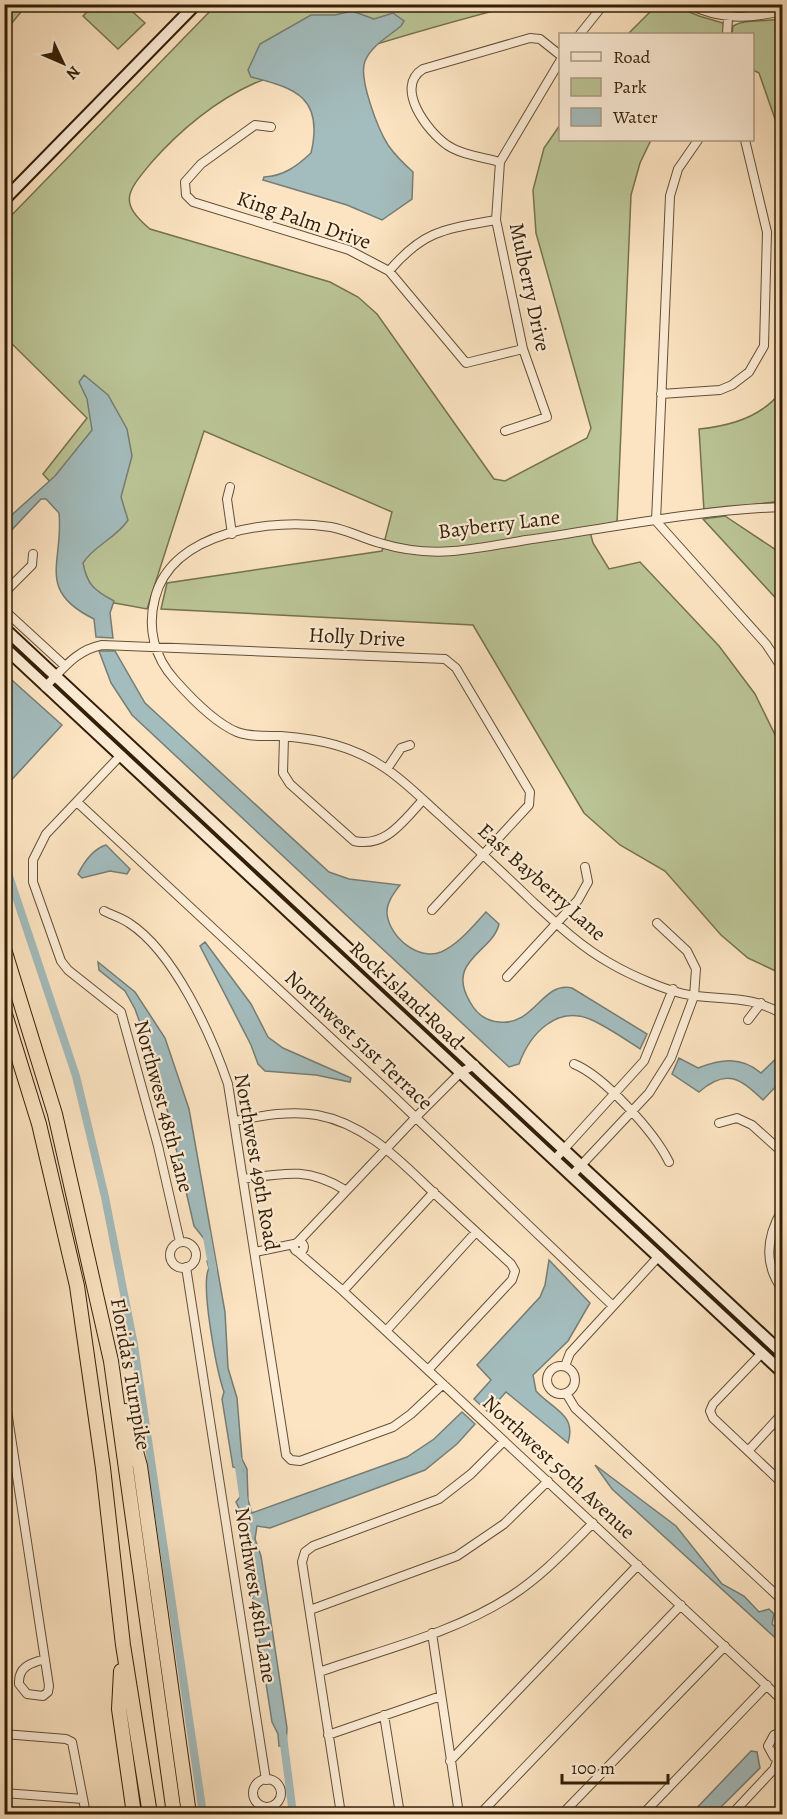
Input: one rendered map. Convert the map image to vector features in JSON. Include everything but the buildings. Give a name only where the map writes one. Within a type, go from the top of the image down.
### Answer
[{"type":"highway","name":"Florida's Turnpike","points":[[4,949],[55,1114],[111,1361],[174,1815]]},
{"type":"highway","name":"Florida's Turnpike","points":[[4,1011],[39,1124],[77,1286],[103,1468],[123,1646],[150,1815]]},
{"type":"highway","points":[[111,1361],[140,1466],[189,1815]]},
{"type":"highway","points":[[123,1646],[119,1709],[134,1815]]},
{"type":"main road","points":[[4,200],[196,4]]},
{"type":"main road","name":"Rock Island Road","points":[[4,628],[783,1353]]},
{"type":"main road","name":"Rock Island Road","points":[[4,647],[783,1372]]},
{"type":"street","points":[[581,33],[604,4]]},
{"type":"street","points":[[688,4],[728,18],[759,16],[783,11]]},
{"type":"street","points":[[726,33],[728,18]]},
{"type":"street","points":[[500,162],[459,152],[434,134],[421,116],[411,90],[415,74],[423,69],[530,38],[540,39],[559,53]]},
{"type":"street","name":"Mulberry Drive","points":[[505,431],[547,417],[523,349],[496,220],[500,162],[559,64]]},
{"type":"street","name":"King Palm Drive","points":[[271,127],[255,125],[201,164],[185,182],[186,195],[193,202],[349,250],[389,272],[466,363],[523,349]]},
{"type":"street","points":[[697,141],[678,170],[670,196],[656,521],[765,644],[783,668]]},
{"type":"street","points":[[661,394],[720,390],[732,385],[749,372],[759,359],[764,346],[767,232],[745,141]]},
{"type":"street","points":[[389,272],[418,241],[440,230],[496,220]]},
{"type":"street","points":[[230,487],[227,499],[232,534]]},
{"type":"street","name":"Bayberry Lane","points":[[154,645],[153,604],[159,585],[171,566],[185,551],[205,540],[232,534],[308,524],[337,528],[381,544],[412,550],[452,551],[753,508],[783,507]]},
{"type":"street","points":[[4,593],[32,565],[33,554]]},
{"type":"street","points":[[4,610],[65,666]]},
{"type":"street","name":"Holly Drive","points":[[45,687],[88,647],[154,645],[445,659],[456,668],[530,792],[529,804],[483,854]]},
{"type":"street","name":"East Bayberry Lane","points":[[154,645],[174,680],[222,724],[239,733],[319,740],[352,749],[387,769],[483,854],[557,924],[607,962],[631,974],[694,996],[740,998],[761,1003],[783,1014]]},
{"type":"street","points":[[284,737],[283,773],[290,784],[354,841],[365,843],[380,841],[392,834],[423,800]]},
{"type":"street","points":[[387,769],[402,748],[410,746]]},
{"type":"street","name":"Northwest 48th Lane","points":[[120,756],[40,843],[33,860],[33,882],[61,961],[68,970],[121,1012],[158,1146],[180,1242]]},
{"type":"street","name":"Northwest 51st Terrace","points":[[77,802],[613,1306]]},
{"type":"street","points":[[432,910],[483,854]]},
{"type":"street","points":[[507,977],[578,900],[588,882],[585,867]]},
{"type":"street","name":"Northwest 49th Road","points":[[104,911],[130,923],[167,959],[214,1045],[228,1084],[286,1455],[291,1460],[300,1461],[393,1427],[411,1414],[443,1384]]},
{"type":"street","points":[[573,1175],[650,1094],[671,1058],[694,996],[696,969],[687,951],[657,923]]},
{"type":"street","points":[[555,1159],[616,1096],[644,1061],[673,989]]},
{"type":"street","points":[[748,1020],[761,1003]]},
{"type":"street","points":[[574,1064],[587,1069],[633,1112],[663,1150],[669,1162]]},
{"type":"street","points":[[255,1252],[298,1247],[307,1232],[385,1148],[461,1072],[475,1065]]},
{"type":"street","points":[[235,1121],[287,1114],[315,1115],[361,1130],[385,1148],[511,1264],[515,1271],[512,1280],[428,1370]]},
{"type":"street","points":[[719,1123],[737,1118],[752,1125],[783,1152]]},
{"type":"street","points":[[776,1146],[783,1139]]},
{"type":"street","points":[[243,1179],[289,1172],[305,1173],[327,1179],[345,1190]]},
{"type":"street","points":[[343,1291],[434,1192]]},
{"type":"street","points":[[783,1210],[772,1227],[769,1248],[772,1269],[783,1289]]},
{"type":"street","points":[[386,1331],[476,1232]]},
{"type":"street","name":"Northwest 48th Lane","points":[[180,1242],[171,1250],[170,1258],[186,1270]]},
{"type":"street","name":"Northwest 48th Lane","points":[[180,1242],[192,1246],[195,1254],[193,1262],[186,1270]]},
{"type":"street","name":"Northwest 50th Avenue","points":[[298,1247],[310,1261],[783,1700]]},
{"type":"street","points":[[565,1366],[570,1353],[659,1257]]},
{"type":"street","name":"Northwest 48th Lane","points":[[186,1270],[266,1780]]},
{"type":"street","points":[[762,1353],[713,1404],[710,1411],[713,1419],[783,1483]]},
{"type":"street","points":[[565,1366],[574,1373],[575,1381],[572,1389],[566,1393],[552,1391],[548,1383],[552,1370],[565,1366]]},
{"type":"street","points":[[4,1391],[45,1659],[48,1692],[43,1696],[27,1694],[19,1684],[21,1671],[29,1664],[45,1659]]},
{"type":"street","points":[[566,1393],[575,1408],[783,1600]]},
{"type":"street","points":[[748,1451],[783,1414]]},
{"type":"street","points":[[341,1815],[302,1562],[305,1552],[313,1546],[439,1499],[471,1474],[504,1441]]},
{"type":"street","points":[[310,1610],[456,1556],[504,1524],[548,1481]]},
{"type":"street","points":[[319,1672],[479,1615],[512,1596],[546,1570],[593,1523]]},
{"type":"street","points":[[450,1761],[638,1566]]},
{"type":"street","points":[[480,1815],[681,1605]]},
{"type":"street","points":[[432,1633],[459,1815]]},
{"type":"street","points":[[562,1815],[724,1646]]},
{"type":"street","points":[[643,1815],[767,1685]]},
{"type":"street","points":[[328,1735],[441,1696]]},
{"type":"street","points":[[384,1715],[400,1815]]},
{"type":"street","points":[[732,1815],[774,1769],[780,1759],[771,1754],[769,1742],[774,1735],[783,1732]]},
{"type":"street","points":[[4,1734],[66,1738],[72,1742],[86,1815]]},
{"type":"street","name":"Northwest 48th Lane","points":[[266,1780],[277,1784],[280,1792],[279,1800],[270,1811],[257,1803],[253,1795],[258,1783],[266,1780]]},
{"type":"street","points":[[4,1793],[83,1799]]},
{"type":"green space","points":[[4,5],[27,5],[5,31]]},
{"type":"green space","points":[[94,5],[103,9],[108,5],[125,5],[145,23],[118,49],[83,16]]},
{"type":"green space","points":[[216,5],[516,5],[371,46],[272,77],[240,90],[199,117],[162,151],[136,182],[130,197],[130,204],[140,220],[150,229],[330,282],[358,297],[377,314],[494,479],[505,481],[587,438],[591,428],[536,233],[533,190],[544,148],[559,126],[559,141],[651,141],[640,163],[631,195],[617,524],[589,528],[593,543],[609,569],[640,562],[719,646],[755,694],[782,749],[782,974],[748,958],[721,935],[665,871],[620,845],[584,813],[473,625],[161,609],[167,583],[382,551],[392,512],[204,431],[147,609],[82,597],[63,496],[43,474],[87,418],[5,337],[4,223]]},
{"type":"green space","points":[[657,5],[673,5],[723,23],[725,33],[629,33]]},
{"type":"green space","points":[[782,18],[782,139],[759,73],[754,70],[754,33],[732,33],[733,26],[738,24]]},
{"type":"green space","points":[[782,390],[782,501],[704,511],[699,429],[734,422],[756,413],[766,407]]},
{"type":"green space","points":[[725,516],[782,554],[782,605],[703,519]]},
{"type":"water","points":[[717,5],[782,5],[741,10]]},
{"type":"water","points":[[352,11],[374,19],[393,13],[404,21],[372,50],[365,61],[364,69],[364,79],[374,116],[388,145],[413,172],[412,199],[382,220],[347,205],[263,180],[264,177],[290,170],[306,158],[311,153],[314,134],[310,108],[303,98],[281,86],[251,77],[248,70],[260,44],[311,15],[335,15]]},
{"type":"water","points":[[84,375],[108,395],[127,429],[132,456],[121,497],[128,520],[83,563],[87,577],[93,586],[114,601],[110,613],[113,638],[96,637],[94,619],[64,597],[58,586],[56,574],[60,530],[59,513],[46,499],[41,499],[5,537],[5,521],[55,476],[92,430],[87,399],[79,382]]},
{"type":"water","points":[[99,651],[115,651],[145,703],[329,872],[349,879],[400,885],[389,902],[387,914],[394,931],[407,945],[424,953],[441,952],[460,940],[486,912],[499,924],[495,934],[467,966],[463,976],[464,988],[470,1002],[482,1016],[499,1022],[511,1021],[530,1011],[553,991],[572,988],[647,1034],[640,1049],[592,1020],[579,1016],[567,1016],[546,1025],[530,1042],[519,1064],[509,1067],[132,715],[111,683]]},
{"type":"water","points":[[4,673],[62,725],[5,787],[4,787]]},
{"type":"water","points":[[106,845],[130,869],[127,874],[110,871],[82,878],[78,874],[86,861],[93,853]]},
{"type":"water","points":[[205,942],[251,1004],[268,1037],[283,1048],[351,1078],[350,1082],[316,1075],[265,1071],[258,1064],[251,1045],[200,946]]},
{"type":"water","points":[[98,962],[135,992],[165,1038],[189,1109],[225,1312],[228,1368],[237,1398],[242,1459],[247,1469],[248,1500],[252,1513],[407,1457],[434,1439],[462,1412],[475,1424],[457,1444],[425,1470],[270,1528],[257,1526],[255,1539],[261,1556],[287,1728],[286,1746],[279,1746],[278,1734],[272,1722],[250,1580],[250,1555],[245,1549],[245,1525],[239,1518],[241,1512],[236,1502],[244,1492],[243,1470],[233,1467],[222,1399],[224,1392],[210,1329],[207,1261],[213,1260],[209,1240],[205,1240],[194,1226],[160,1079],[135,1009],[125,991],[99,970]]},
{"type":"water","points":[[782,1053],[782,1080],[763,1100],[740,1081],[725,1078],[717,1080],[699,1092],[672,1074],[679,1058],[698,1068],[723,1061],[738,1062],[761,1073]]},
{"type":"water","points":[[549,1260],[590,1303],[568,1341],[533,1375],[536,1391],[566,1419],[570,1433],[568,1443],[506,1392],[488,1412],[474,1399],[491,1380],[477,1365],[540,1297],[545,1285]]},
{"type":"water","points":[[595,1465],[676,1526],[722,1584],[744,1596],[759,1612],[769,1609],[774,1614],[772,1624],[782,1633],[782,1644],[612,1489]]},
{"type":"water","points":[[751,1751],[757,1752],[760,1768],[714,1814],[691,1814]]},
{"type":"waterway","points":[[4,861],[76,1076],[105,1197],[134,1345],[203,1814]]},
{"type":"waterway","points":[[206,1232],[213,1270]]},
{"type":"waterway","points":[[238,1460],[244,1502]]},
{"type":"waterway","points":[[283,1736],[293,1814]]}]
